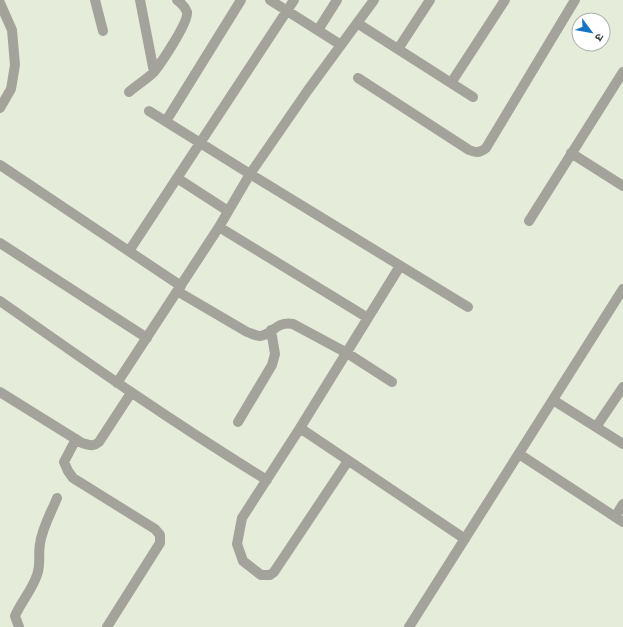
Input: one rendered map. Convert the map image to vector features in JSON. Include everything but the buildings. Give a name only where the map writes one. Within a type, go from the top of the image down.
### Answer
[{"type":"street","points":[[95,0],[103,31]]},
{"type":"street","points":[[140,0],[154,72]]},
{"type":"street","points":[[129,92],[154,72],[181,31],[187,17],[187,12],[184,6],[177,0]]},
{"type":"street","points":[[166,121],[241,0]]},
{"type":"street","points":[[270,0],[341,45]]},
{"type":"street","points":[[129,251],[294,0]]},
{"type":"street","points":[[318,30],[336,0]]},
{"type":"street","points":[[117,383],[219,227],[250,174],[308,90],[374,0]]},
{"type":"street","points":[[398,49],[430,0]]},
{"type":"street","points":[[451,83],[505,0]]},
{"type":"street","points":[[358,78],[469,150],[481,152],[486,148],[575,0]]},
{"type":"street","points":[[0,3],[12,30],[15,65],[11,88],[0,108]]},
{"type":"street","points":[[357,23],[473,97]]},
{"type":"street","points":[[529,221],[623,72]]},
{"type":"street","points":[[149,111],[468,307]]},
{"type":"street","points":[[572,153],[623,186]]},
{"type":"street","points":[[0,165],[129,251],[179,288],[247,332],[259,336],[265,335],[280,325],[287,323],[293,324],[347,353],[392,382]]},
{"type":"street","points":[[177,178],[228,211]]},
{"type":"street","points":[[219,227],[368,318]]},
{"type":"street","points":[[0,243],[146,338]]},
{"type":"street","points":[[348,461],[274,572],[270,575],[261,575],[243,561],[236,544],[242,518],[300,428],[400,266]]},
{"type":"street","points":[[409,627],[623,289]]},
{"type":"street","points":[[0,301],[117,383],[208,444],[267,480]]},
{"type":"street","points":[[238,422],[272,364],[275,354],[271,330]]},
{"type":"street","points":[[596,427],[623,387]]},
{"type":"street","points":[[0,392],[76,439],[89,445],[95,445],[99,442],[132,393]]},
{"type":"street","points":[[553,400],[623,444]]},
{"type":"street","points":[[300,428],[465,539]]},
{"type":"street","points":[[76,439],[64,462],[73,478],[155,529],[160,535],[160,543],[107,627]]},
{"type":"street","points":[[519,454],[619,520],[623,504]]},
{"type":"street","points":[[19,627],[15,616],[38,574],[40,545],[43,532],[57,498]]}]
